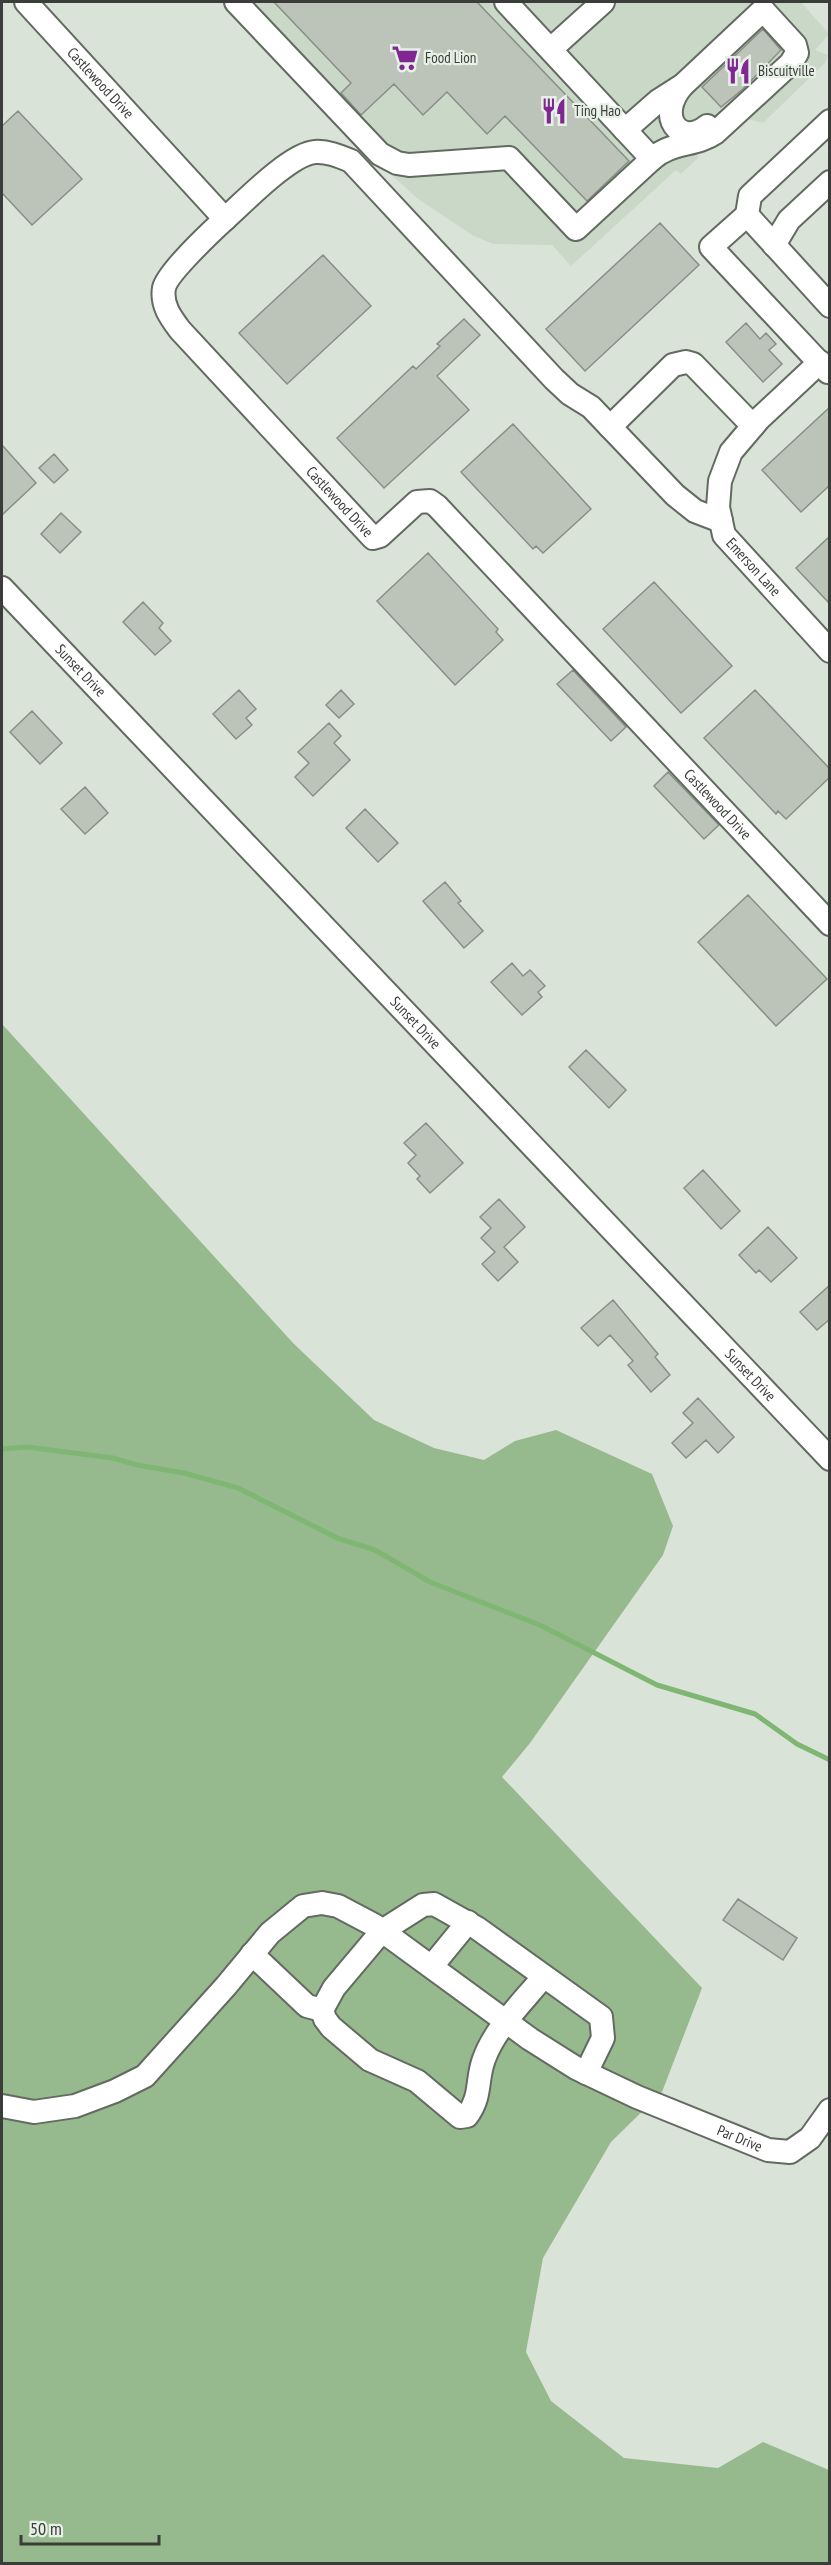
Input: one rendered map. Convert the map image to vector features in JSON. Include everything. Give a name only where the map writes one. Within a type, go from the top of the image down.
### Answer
[{"type":"street","name":"Castlewood Drive","points":[[26,2],[225,219],[172,274],[164,287],[164,302],[169,315],[180,330],[373,538],[380,537],[417,502],[430,501],[437,506],[830,924]]},
{"type":"street","points":[[236,2],[373,148],[397,163],[410,165],[509,158],[576,229],[664,150],[707,138],[718,130],[795,58],[797,50],[763,10],[683,84],[658,101],[625,129]]},
{"type":"street","points":[[506,2],[652,159]]},
{"type":"street","points":[[551,49],[603,2]]},
{"type":"street","points":[[683,84],[671,103],[670,117],[680,130],[696,132],[709,125],[786,55],[791,47],[788,38]]},
{"type":"street","points":[[825,368],[711,247],[747,215],[750,196],[830,121]]},
{"type":"street","points":[[225,219],[280,171],[301,156],[315,152],[336,154],[351,161],[554,380],[570,394],[591,407],[675,495],[695,511],[721,521]]},
{"type":"street","points":[[774,245],[789,220],[830,182]]},
{"type":"street","points":[[747,215],[830,306]]},
{"type":"street","points":[[610,427],[673,364],[686,362],[693,364],[753,426]]},
{"type":"street","name":"Emerson Lane","points":[[825,368],[753,426],[731,452],[720,481],[718,507],[724,535],[830,651]]},
{"type":"street","name":"Sunset Drive","points":[[5,598],[830,1459]]},
{"type":"street","name":"Par Drive","points":[[2,2106],[34,2112],[75,2106],[115,2091],[145,2076],[175,2045],[270,1933],[303,1906],[322,1903],[338,1906],[382,1930],[530,2040],[586,2073],[637,2097],[768,2150],[790,2152],[810,2138],[830,2110]]},
{"type":"street","points":[[322,2010],[326,1999],[382,1930],[423,1905],[434,1904],[468,1922],[601,2017],[603,2038],[586,2073]]},
{"type":"street","points":[[432,1966],[468,1922]]},
{"type":"street","points":[[252,1954],[307,2006],[322,2010],[331,2026],[370,2060],[417,2081],[460,2117],[467,2116],[478,2097],[483,2060],[507,2022],[544,1976]]},
{"type":"shaded area","points":[[229,2],[801,2],[829,34],[815,50],[828,55],[825,63],[763,123],[744,118],[693,150],[699,157],[681,174],[676,170],[571,266],[552,245],[493,244],[472,235],[418,199],[370,155]]},
{"type":"green space","points":[[2,1024],[294,1344],[374,1420],[434,1448],[484,1460],[515,1441],[556,1430],[652,1474],[673,1526],[663,1555],[530,1743],[502,1777],[702,1988],[662,2092],[611,2142],[543,2258],[526,2352],[551,2401],[624,2458],[718,2468],[763,2442],[829,2470],[829,2563],[2,2563]]},
{"type":"building","points":[[274,2],[477,2],[629,161],[587,201],[505,116],[487,134],[447,92],[423,115],[394,84],[361,115],[341,93],[351,83]]},
{"type":"building","points":[[763,29],[781,50],[743,89],[721,107],[702,87]]},
{"type":"building","points":[[18,111],[82,179],[32,225],[2,193],[2,126]]},
{"type":"building","points":[[660,223],[699,265],[585,371],[546,329]]},
{"type":"building","points":[[323,255],[371,306],[287,384],[239,333]]},
{"type":"building","points":[[464,319],[480,335],[437,376],[469,410],[384,488],[337,438],[413,366],[416,369],[440,346],[437,344]]},
{"type":"building","points":[[746,323],[760,339],[766,333],[776,344],[769,350],[782,364],[763,382],[726,342]]},
{"type":"building","points":[[830,407],[830,485],[801,512],[762,470]]},
{"type":"building","points":[[513,424],[591,509],[543,553],[536,546],[533,549],[461,472]]},
{"type":"building","points":[[2,445],[36,483],[2,515]]},
{"type":"building","points":[[54,454],[68,470],[54,483],[39,468]]},
{"type":"building","points":[[61,513],[81,532],[60,553],[41,534]]},
{"type":"building","points":[[830,536],[830,604],[796,568]]},
{"type":"building","points":[[428,553],[498,629],[496,632],[503,640],[455,685],[377,601]]},
{"type":"building","points":[[654,582],[732,666],[681,713],[603,629]]},
{"type":"building","points":[[143,602],[163,623],[159,628],[171,641],[155,655],[123,622]]},
{"type":"building","points":[[573,670],[626,727],[611,741],[557,684]]},
{"type":"building","points":[[239,690],[256,709],[246,718],[252,725],[236,739],[213,714]]},
{"type":"building","points":[[341,690],[354,704],[339,718],[326,705]]},
{"type":"building","points":[[755,690],[830,769],[830,777],[786,819],[778,811],[776,814],[704,738]]},
{"type":"building","points":[[32,711],[62,743],[40,764],[10,732]]},
{"type":"building","points":[[329,723],[341,736],[334,743],[350,760],[313,796],[295,777],[309,763],[298,752]]},
{"type":"building","points":[[668,772],[719,825],[704,839],[654,786]]},
{"type":"building","points":[[85,787],[108,813],[85,834],[61,809]]},
{"type":"building","points":[[365,809],[398,843],[378,862],[346,828]]},
{"type":"building","points":[[445,882],[461,901],[458,903],[483,931],[464,948],[423,901]]},
{"type":"building","points":[[748,895],[827,979],[776,1026],[698,942]]},
{"type":"building","points":[[512,963],[523,976],[530,970],[545,986],[538,992],[542,997],[522,1015],[491,982]]},
{"type":"building","points":[[586,1050],[626,1090],[609,1108],[569,1067]]},
{"type":"building","points":[[426,1123],[463,1163],[430,1193],[417,1179],[420,1176],[408,1163],[416,1155],[404,1143]]},
{"type":"building","points":[[703,1170],[740,1211],[721,1229],[684,1188]]},
{"type":"building","points":[[499,1199],[525,1227],[504,1247],[518,1262],[498,1281],[482,1264],[495,1252],[481,1238],[491,1228],[480,1217]]},
{"type":"building","points":[[768,1227],[797,1258],[771,1282],[759,1270],[756,1273],[739,1255]]},
{"type":"building","points":[[830,1285],[830,1319],[817,1330],[800,1312]]},
{"type":"building","points":[[613,1300],[658,1354],[655,1357],[670,1375],[651,1392],[628,1365],[633,1361],[610,1335],[598,1346],[581,1328]]},
{"type":"building","points":[[698,1398],[734,1437],[718,1453],[706,1440],[686,1458],[672,1443],[693,1423],[683,1413]]},
{"type":"building","points":[[738,1899],[797,1938],[783,1960],[723,1920]]},
{"type":"waterway","points":[[2,1449],[27,1447],[113,1458],[137,1465],[184,1473],[238,1488],[337,1538],[375,1550],[430,1582],[542,1626],[657,1685],[755,1714],[797,1744],[830,1760]]},
{"type":"place","name":"Food Lion","points":[[405,58]]},
{"type":"place","name":"Biscuitville","points":[[738,71]]},
{"type":"place","name":"Ting Hao","points":[[554,111]]}]
